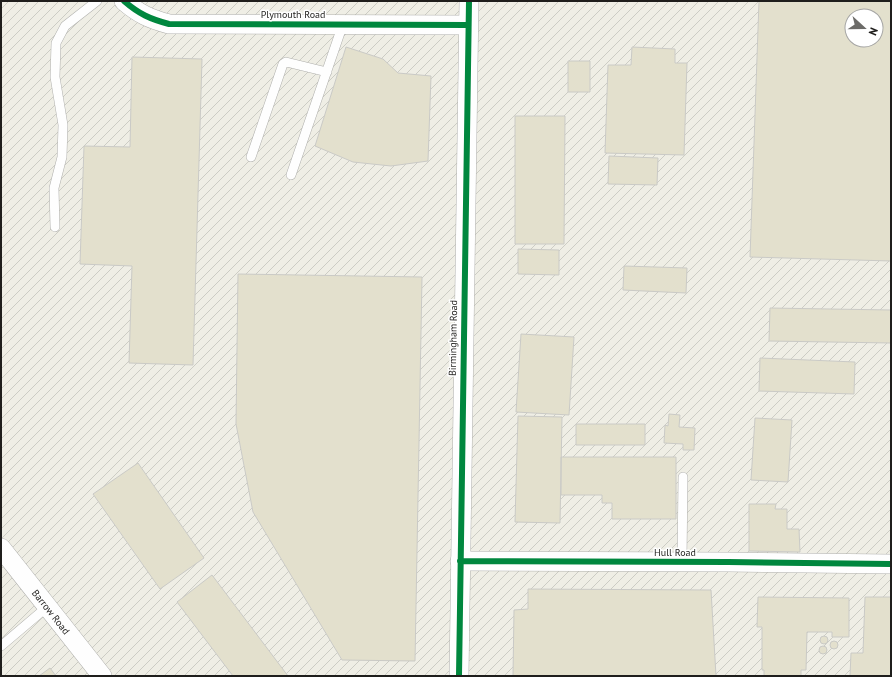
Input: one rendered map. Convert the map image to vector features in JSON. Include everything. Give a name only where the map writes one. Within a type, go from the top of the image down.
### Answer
[{"type":"street","name":"Plymouth Road","points":[[124,1],[139,13],[154,20],[169,24],[468,25]]},
{"type":"street","name":"Birmingham Road","points":[[459,676],[468,1]]},
{"type":"street","name":"Barrow Road","points":[[1,548],[102,676]]},
{"type":"street","name":"Hull Road","points":[[460,561],[891,564]]},
{"type":"lane","points":[[55,228],[54,188],[62,156],[63,126],[55,77],[56,43],[65,26],[97,1]]},
{"type":"lane","points":[[291,175],[343,24]]},
{"type":"lane","points":[[251,158],[283,64],[286,62],[327,72]]},
{"type":"lane","points":[[682,562],[683,477]]},
{"type":"lane","points":[[1,646],[47,607]]},
{"type":"shaded area","points":[[1,1],[891,1],[891,676],[1,676]]},
{"type":"building","points":[[759,1],[891,1],[891,261],[750,257]]},
{"type":"building","points":[[346,47],[383,59],[398,73],[431,76],[428,161],[391,166],[353,162],[315,146]]},
{"type":"building","points":[[632,47],[675,49],[675,63],[687,63],[684,155],[605,153],[608,65],[631,65]]},
{"type":"building","points":[[132,57],[202,59],[193,365],[129,363],[132,266],[80,264],[84,146],[130,147]]},
{"type":"building","points":[[568,61],[590,61],[590,92],[568,92]]},
{"type":"building","points":[[515,116],[565,116],[564,244],[515,244]]},
{"type":"building","points":[[609,156],[658,158],[657,185],[608,184]]},
{"type":"building","points":[[518,249],[559,250],[559,275],[518,274]]},
{"type":"building","points":[[624,266],[687,268],[686,293],[623,290]]},
{"type":"building","points":[[238,274],[422,277],[415,661],[342,660],[253,512],[236,424]]},
{"type":"building","points":[[770,308],[891,310],[891,343],[769,341]]},
{"type":"building","points":[[521,334],[574,337],[569,415],[516,412]]},
{"type":"building","points":[[760,358],[855,362],[854,394],[759,391]]},
{"type":"building","points":[[669,414],[680,415],[679,427],[695,428],[694,450],[683,450],[683,444],[664,443],[665,425],[668,426]]},
{"type":"building","points":[[518,416],[562,417],[560,523],[515,522]]},
{"type":"building","points":[[755,418],[792,420],[788,482],[751,480]]},
{"type":"building","points":[[576,424],[645,424],[645,445],[576,445]]},
{"type":"building","points":[[561,457],[676,457],[676,519],[612,519],[612,503],[602,503],[602,495],[561,495]]},
{"type":"building","points":[[138,463],[204,558],[160,589],[93,494]]},
{"type":"building","points":[[749,504],[776,504],[775,509],[787,509],[787,529],[799,529],[800,552],[749,551]]},
{"type":"building","points":[[212,575],[288,676],[233,676],[177,602]]},
{"type":"building","points":[[528,589],[711,590],[716,676],[513,676],[514,610],[528,609]]},
{"type":"building","points":[[758,597],[849,598],[849,637],[832,637],[832,632],[807,632],[806,670],[801,670],[801,676],[764,676],[764,670],[762,670],[762,627],[757,627]]},
{"type":"building","points":[[865,597],[891,597],[891,676],[850,676],[851,653],[863,653]]},
{"type":"building","points":[[822,636],[826,636],[828,640],[826,644],[822,644],[820,642],[820,638]]},
{"type":"building","points":[[832,641],[836,641],[838,645],[836,649],[832,649],[830,647],[830,643]]},
{"type":"building","points":[[821,646],[825,646],[827,650],[825,654],[821,654],[819,652],[819,648]]},
{"type":"building","points":[[50,668],[56,676],[39,676]]},
{"type":"cycle path","points":[[124,1],[145,16],[169,24],[468,25]]},
{"type":"cycle path","points":[[459,676],[469,1]]},
{"type":"cycle path","points":[[460,561],[891,564]]}]
